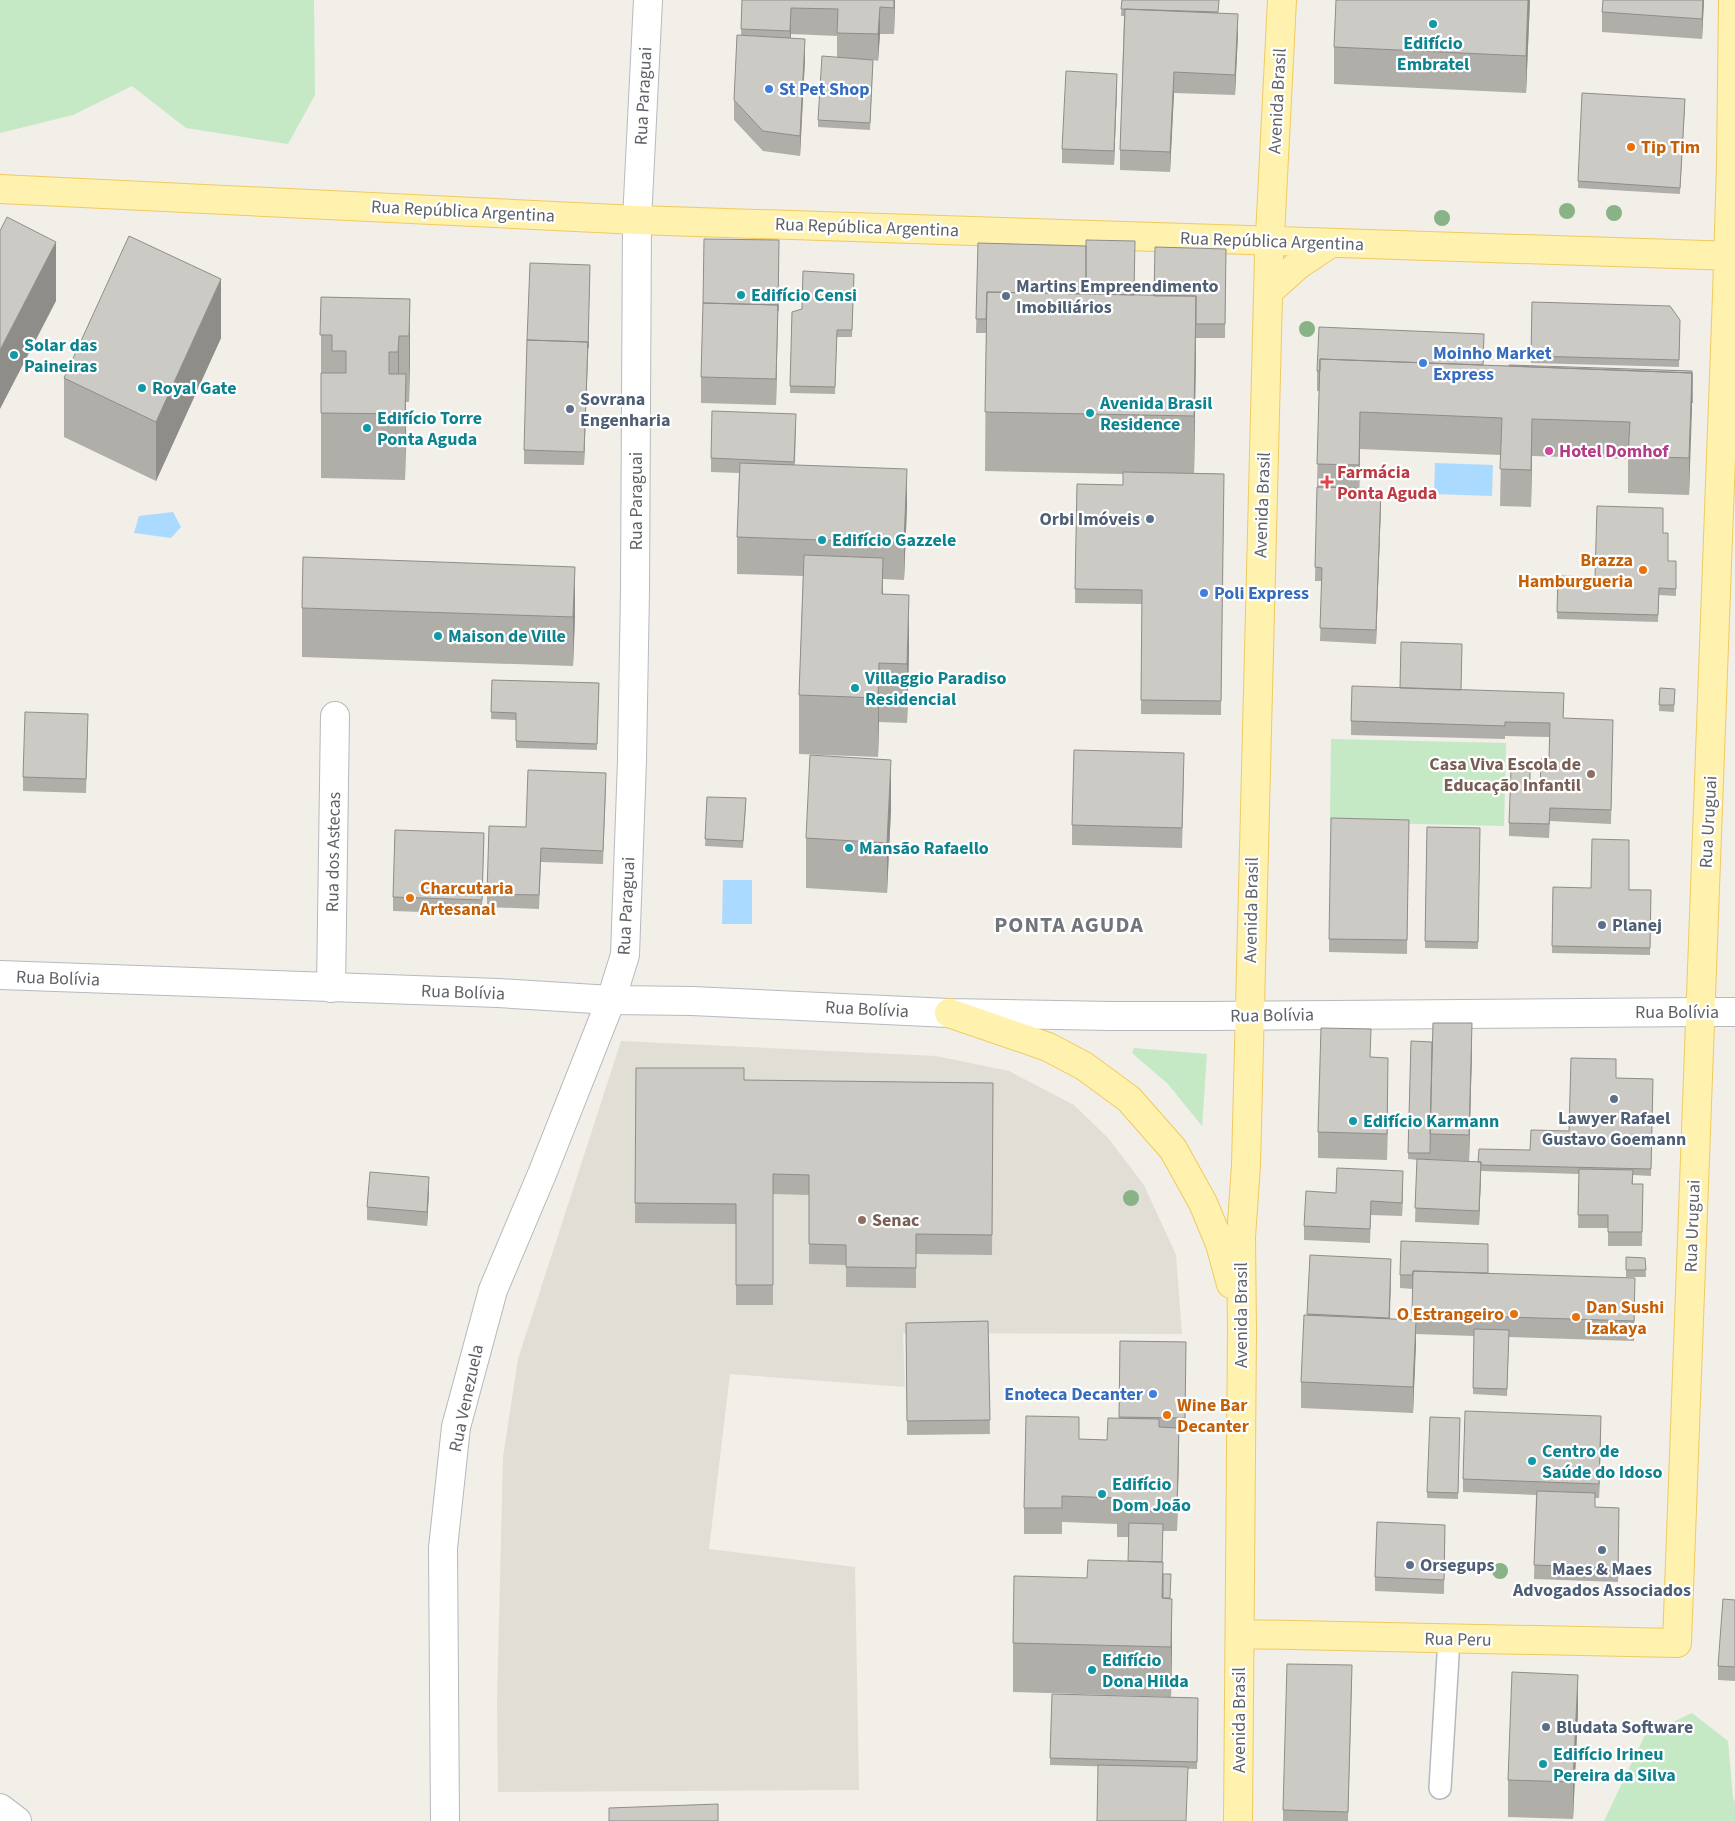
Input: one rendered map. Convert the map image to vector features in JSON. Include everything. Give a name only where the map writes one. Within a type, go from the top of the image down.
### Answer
[{"type":"main road","name":"Avenida Brasil","points":[[1238,1821],[1241,1237],[1246,1165],[1248,1015],[1268,292],[1282,0]]},
{"type":"main road","name":"Rua Uruguai","points":[[1676,1644],[1714,634],[1731,256],[1733,0]]},
{"type":"main road","name":"Rua República Argentina","points":[[0,189],[637,220],[1731,256]]},
{"type":"main road","points":[[1268,292],[1298,266],[1331,243]]},
{"type":"main road","points":[[949,1013],[1048,1047],[1084,1066],[1129,1099],[1174,1148],[1203,1203],[1220,1244],[1242,1330]]},
{"type":"main road","name":"Rua Peru","points":[[1240,1634],[1676,1644]]},
{"type":"street","name":"Rua Paraguai","points":[[611,1000],[625,955],[632,780],[636,590],[637,220],[648,0]]},
{"type":"street","name":"Rua dos Astecas","points":[[331,988],[335,716]]},
{"type":"street","name":"Rua Bolívia","points":[[0,976],[498,993],[611,1000],[949,1013],[1111,1016],[1735,1012]]},
{"type":"street","name":"Rua Venezuela","points":[[445,1821],[443,1548],[456,1427],[493,1290],[542,1174],[611,1000]]},
{"type":"street","points":[[0,1808],[17,1821]]},
{"type":"lane","points":[[1440,1788],[1449,1639]]},
{"type":"shaded area","points":[[621,1041],[936,1056],[1009,1071],[1074,1105],[1108,1138],[1144,1185],[1176,1255],[1182,1334],[903,1333],[905,1387],[730,1374],[709,1549],[855,1567],[859,1790],[498,1792],[497,1702],[503,1457],[518,1359]]},
{"type":"green space","points":[[0,0],[314,0],[315,95],[288,144],[186,128],[132,86],[73,115],[0,133]]},
{"type":"green space","points":[[1331,739],[1506,743],[1504,826],[1330,822]]},
{"type":"green space","points":[[1134,1048],[1207,1054],[1202,1126],[1168,1084],[1132,1053]]},
{"type":"green space","points":[[1692,1713],[1728,1741],[1733,1798],[1735,1802],[1735,1821],[1604,1821],[1645,1735]]},
{"type":"water","points":[[1435,463],[1493,465],[1492,496],[1434,494]]},
{"type":"water","points":[[173,512],[181,527],[171,538],[134,533],[139,516]]},
{"type":"water","points":[[723,880],[752,880],[752,924],[722,924]]},
{"type":"building","points":[[742,0],[894,0],[894,8],[880,7],[878,34],[837,33],[838,9],[791,8],[790,31],[741,29]]},
{"type":"building","points":[[1122,0],[1219,0],[1218,12],[1121,9]]},
{"type":"building","points":[[1336,0],[1528,0],[1526,56],[1334,47]]},
{"type":"building","points":[[1603,0],[1703,0],[1702,19],[1602,12]]},
{"type":"building","points":[[1125,9],[1238,14],[1235,75],[1174,72],[1170,152],[1120,150]]},
{"type":"building","name":"St Pet Shop","points":[[737,35],[805,39],[800,136],[763,131],[734,100]]},
{"type":"building","points":[[822,56],[873,60],[870,123],[818,120]]},
{"type":"building","points":[[1066,71],[1117,74],[1114,151],[1062,149]]},
{"type":"building","name":"Tip Tim","points":[[1582,93],[1685,99],[1680,188],[1578,181]]},
{"type":"building","points":[[7,217],[56,242],[0,350],[0,231]]},
{"type":"building","points":[[129,236],[221,279],[156,422],[64,378]]},
{"type":"building","name":"Edifício Censi","points":[[704,239],[779,240],[778,311],[778,305],[703,303]]},
{"type":"building","points":[[1086,240],[1135,241],[1134,295],[1086,294]]},
{"type":"building","points":[[978,243],[1086,246],[1086,294],[987,292],[986,319],[976,319]]},
{"type":"building","points":[[1155,247],[1226,249],[1225,324],[1196,324],[1196,296],[1154,296]]},
{"type":"building","points":[[530,263],[590,265],[588,348],[588,342],[527,340]]},
{"type":"building","points":[[803,271],[854,274],[852,330],[837,330],[835,387],[790,386],[792,312],[802,309]]},
{"type":"building","points":[[987,292],[1196,296],[1194,416],[985,412]]},
{"type":"building","points":[[321,297],[410,299],[409,336],[399,336],[398,352],[389,352],[389,374],[406,374],[405,414],[321,413],[321,373],[346,373],[346,351],[332,351],[332,335],[320,335]]},
{"type":"building","points":[[1532,302],[1670,306],[1680,320],[1679,360],[1531,356]]},
{"type":"building","points":[[703,303],[778,305],[776,379],[701,377]]},
{"type":"building","points":[[1319,327],[1484,334],[1483,365],[1320,359],[1320,371],[1317,371]]},
{"type":"building","points":[[527,340],[588,342],[584,452],[524,450]]},
{"type":"building","points":[[1320,359],[1692,373],[1689,458],[1628,456],[1630,422],[1532,419],[1531,470],[1500,469],[1502,418],[1360,412],[1359,465],[1317,464]]},
{"type":"building","points":[[1509,366],[1692,371],[1692,373]]},
{"type":"building","points":[[712,411],[796,414],[794,462],[711,458]]},
{"type":"building","points":[[740,463],[907,469],[904,543],[737,537]]},
{"type":"building","points":[[1123,472],[1224,474],[1221,701],[1141,700],[1142,590],[1075,589],[1077,484],[1123,485]]},
{"type":"building","points":[[1317,487],[1381,489],[1376,630],[1320,628],[1322,568],[1315,567]]},
{"type":"building","points":[[1597,506],[1663,508],[1663,533],[1668,533],[1668,561],[1676,561],[1676,589],[1659,588],[1658,615],[1557,612],[1558,576],[1595,577]]},
{"type":"building","points":[[804,555],[883,558],[882,594],[909,595],[907,664],[879,663],[878,698],[799,695]]},
{"type":"building","points":[[303,557],[575,567],[573,617],[302,608]]},
{"type":"building","points":[[1401,642],[1462,644],[1461,690],[1400,688]]},
{"type":"building","points":[[492,680],[599,683],[597,744],[516,741],[516,713],[491,712]]},
{"type":"building","points":[[1352,686],[1564,693],[1563,718],[1613,720],[1611,810],[1550,808],[1549,824],[1509,823],[1511,769],[1530,770],[1530,791],[1540,791],[1541,759],[1549,759],[1550,723],[1505,722],[1505,726],[1351,721]]},
{"type":"building","points":[[1660,688],[1675,689],[1674,705],[1659,705]]},
{"type":"building","points":[[25,712],[88,714],[86,779],[23,777]]},
{"type":"building","points":[[1074,750],[1184,753],[1182,828],[1072,825]]},
{"type":"building","points":[[810,755],[891,760],[887,843],[806,838]]},
{"type":"building","points":[[528,770],[606,773],[603,851],[541,848],[539,895],[487,894],[489,826],[526,827]]},
{"type":"building","points":[[707,797],[746,798],[743,841],[705,839]]},
{"type":"building","points":[[1331,818],[1409,820],[1407,940],[1329,939]]},
{"type":"building","points":[[1427,827],[1480,828],[1478,942],[1425,941]]},
{"type":"building","points":[[395,830],[484,833],[482,900],[393,897]]},
{"type":"building","name":"Planej","points":[[1592,839],[1629,840],[1629,890],[1651,890],[1650,948],[1552,946],[1553,887],[1591,888]]},
{"type":"building","points":[[1433,1023],[1472,1023],[1469,1135],[1430,1134]]},
{"type":"building","name":"Edifício Karmann","points":[[1321,1028],[1371,1029],[1370,1057],[1388,1058],[1387,1134],[1318,1132]]},
{"type":"building","points":[[1411,1041],[1432,1042],[1430,1153],[1408,1153]]},
{"type":"building","points":[[1571,1058],[1616,1059],[1616,1078],[1653,1079],[1651,1169],[1481,1165],[1481,1162],[1478,1162],[1479,1149],[1530,1150],[1531,1130],[1569,1131]]},
{"type":"building","points":[[636,1068],[744,1068],[744,1080],[993,1083],[992,1235],[916,1234],[916,1268],[846,1267],[846,1245],[809,1244],[809,1175],[773,1174],[773,1285],[736,1285],[736,1204],[635,1203]]},
{"type":"building","points":[[1417,1159],[1481,1162],[1479,1211],[1415,1208]]},
{"type":"building","points":[[1337,1168],[1403,1171],[1402,1203],[1371,1201],[1370,1229],[1304,1226],[1306,1191],[1336,1193]]},
{"type":"building","points":[[1579,1169],[1633,1170],[1632,1184],[1643,1184],[1642,1232],[1608,1232],[1608,1215],[1578,1215]]},
{"type":"building","points":[[370,1172],[429,1177],[427,1212],[367,1207]]},
{"type":"building","points":[[1401,1241],[1488,1244],[1488,1273],[1413,1271],[1413,1275],[1400,1275]]},
{"type":"building","points":[[1310,1255],[1391,1259],[1389,1318],[1307,1314]]},
{"type":"building","points":[[1626,1257],[1645,1258],[1646,1270],[1626,1270]]},
{"type":"building","points":[[1413,1271],[1635,1278],[1634,1321],[1412,1314]]},
{"type":"building","points":[[1304,1315],[1416,1320],[1413,1387],[1301,1382]]},
{"type":"building","points":[[988,1321],[990,1420],[907,1421],[906,1323]]},
{"type":"building","points":[[1474,1329],[1509,1330],[1507,1389],[1473,1388]]},
{"type":"building","name":"Enoteca Decanter","points":[[1120,1341],[1186,1342],[1185,1418],[1119,1417]]},
{"type":"building","name":"Centro de Saúde do Idoso","points":[[1465,1411],[1601,1416],[1599,1484],[1463,1479]]},
{"type":"building","name":"Edifício Dom João","points":[[1026,1416],[1079,1417],[1079,1439],[1107,1440],[1108,1418],[1159,1419],[1159,1427],[1179,1428],[1177,1505],[1156,1504],[1156,1511],[1117,1511],[1117,1498],[1062,1496],[1062,1508],[1024,1508]]},
{"type":"building","points":[[1430,1417],[1460,1418],[1458,1493],[1427,1492]]},
{"type":"building","points":[[1537,1491],[1595,1493],[1595,1507],[1619,1508],[1618,1568],[1534,1565]]},
{"type":"building","name":"Orsegups","points":[[1377,1522],[1445,1525],[1444,1580],[1375,1577]]},
{"type":"building","points":[[1129,1523],[1163,1524],[1162,1562],[1128,1561]]},
{"type":"building","points":[[1088,1560],[1163,1562],[1162,1598],[1172,1599],[1171,1647],[1013,1643],[1014,1576],[1087,1578]]},
{"type":"building","points":[[1163,1574],[1171,1574],[1170,1598],[1163,1598]]},
{"type":"building","points":[[1723,1599],[1735,1600],[1735,1667],[1718,1666]]},
{"type":"building","points":[[1287,1664],[1352,1665],[1348,1812],[1283,1810]]},
{"type":"building","name":"Edifício Irineu Pereira da Silva","points":[[1512,1672],[1578,1675],[1573,1782],[1508,1780]]},
{"type":"building","points":[[1052,1694],[1198,1698],[1197,1762],[1050,1758]]},
{"type":"building","points":[[1098,1765],[1188,1767],[1186,1821],[1097,1821]]},
{"type":"building","points":[[718,1804],[718,1821],[609,1821],[609,1808]]},
{"type":"place","name":"Edifício Embratel","points":[[1433,24]]},
{"type":"place","name":"St Pet Shop","points":[[769,89]]},
{"type":"place","name":"Tip Tim","points":[[1631,147]]},
{"type":"place","name":"Edifício Censi","points":[[741,295]]},
{"type":"place","name":"Martins Empreendimento Imobiliários","points":[[1006,296]]},
{"type":"place","name":"Solar das Paineiras","points":[[14,355]]},
{"type":"place","name":"Moinho Market Express","points":[[1423,363]]},
{"type":"place","name":"Royal Gate","points":[[142,388]]},
{"type":"place","name":"Sovrana Engenharia","points":[[570,409]]},
{"type":"place","name":"Avenida Brasil Residence","points":[[1090,413]]},
{"type":"place","name":"Edifício Torre Ponta Aguda","points":[[367,428]]},
{"type":"place","name":"Hotel Domhof","points":[[1549,451]]},
{"type":"place","name":"Farmácia Ponta Aguda","points":[[1327,482]]},
{"type":"place","name":"Orbi Imóveis","points":[[1150,519]]},
{"type":"place","name":"Edifício Gazzele","points":[[822,540]]},
{"type":"place","name":"Brazza Hamburgueria","points":[[1643,570]]},
{"type":"place","name":"Poli Express","points":[[1204,593]]},
{"type":"place","name":"Maison de Ville","points":[[438,636]]},
{"type":"place","name":"Villaggio Paradiso Residencial","points":[[855,688]]},
{"type":"place","name":"Casa Viva Escola de Educação Infantil","points":[[1591,774]]},
{"type":"place","name":"Mansão Rafaello","points":[[849,848]]},
{"type":"place","name":"Charcutaria Artesanal","points":[[410,898]]},
{"type":"place","name":"Planej","points":[[1602,925]]},
{"type":"place","name":"Lawyer Rafael Gustavo Goemann","points":[[1614,1099]]},
{"type":"place","name":"Edifício Karmann","points":[[1353,1121]]},
{"type":"place","name":"Senac","points":[[862,1220]]},
{"type":"place","name":"O Estrangeiro","points":[[1514,1314]]},
{"type":"place","name":"Dan Sushi Izakaya","points":[[1576,1317]]},
{"type":"place","name":"Enoteca Decanter","points":[[1153,1394]]},
{"type":"place","name":"Wine Bar Decanter","points":[[1167,1415]]},
{"type":"place","name":"Centro de Saúde do Idoso","points":[[1532,1461]]},
{"type":"place","name":"Edifício Dom João","points":[[1102,1494]]},
{"type":"place","name":"Maes & Maes Advogados Associados","points":[[1602,1550]]},
{"type":"place","name":"Orsegups","points":[[1410,1565]]},
{"type":"place","name":"Edifício Dona Hilda","points":[[1092,1670]]},
{"type":"place","name":"Bludata Software","points":[[1546,1727]]},
{"type":"place","name":"Edifício Irineu Pereira da Silva","points":[[1543,1764]]},
{"type":"district","name":"PONTA AGUDA","points":[[1069,924]]}]
